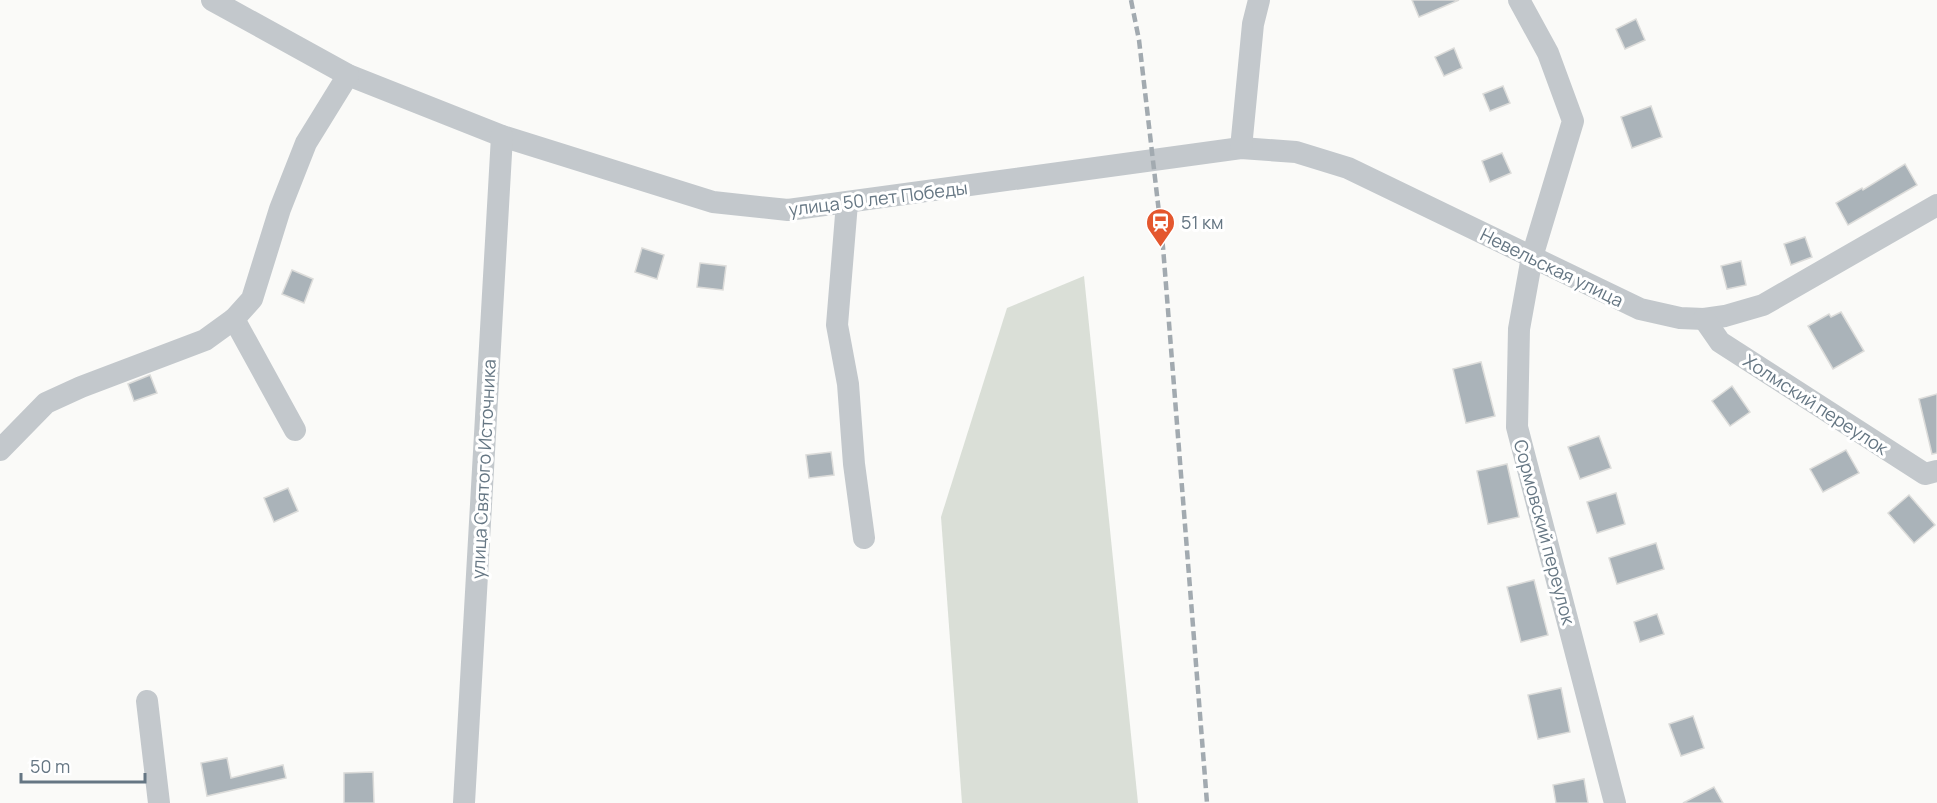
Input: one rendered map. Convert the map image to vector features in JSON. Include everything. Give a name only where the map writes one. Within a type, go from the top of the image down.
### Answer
[{"type":"street","name":"улица 50 лет Победы","points":[[212,0],[348,75],[502,135],[713,202],[788,210],[848,204],[1154,161]]},
{"type":"street","points":[[1241,148],[1252,24],[1259,0]]},
{"type":"street","name":"Сормовский переулок","points":[[1519,0],[1548,53],[1573,121],[1532,257],[1519,329],[1517,427],[1615,803]]},
{"type":"street","points":[[0,450],[46,403],[81,387],[205,340],[234,319],[252,300],[280,209],[306,143],[348,75]]},
{"type":"street","name":"улица Святого Источника","points":[[464,803],[502,135]]},
{"type":"street","name":"Невельская улица","points":[[1154,161],[1241,148],[1296,152],[1348,168],[1640,309],[1680,318],[1704,320],[1763,304],[1937,205]]},
{"type":"street","points":[[848,204],[837,325],[848,384],[854,464],[864,538]]},
{"type":"street","points":[[234,319],[295,430]]},
{"type":"street","name":"Холмский переулок","points":[[1704,320],[1720,342],[1933,476]]},
{"type":"street","points":[[147,702],[159,803]]},
{"type":"shaded area","points":[[1084,276],[1138,803],[962,803],[941,517],[1007,308]]},
{"type":"building","points":[[1412,0],[1459,0],[1419,17]]},
{"type":"building","points":[[1636,19],[1645,40],[1625,49],[1616,29]]},
{"type":"building","points":[[1454,48],[1462,68],[1444,76],[1435,57]]},
{"type":"building","points":[[1503,86],[1510,103],[1490,111],[1483,94]]},
{"type":"building","points":[[1651,106],[1662,137],[1632,148],[1621,117]]},
{"type":"building","points":[[1502,153],[1511,173],[1490,182],[1482,161]]},
{"type":"building","points":[[1905,164],[1917,185],[1848,225],[1836,203],[1862,188],[1863,190]]},
{"type":"building","points":[[1805,237],[1812,257],[1791,265],[1784,244]]},
{"type":"building","points":[[642,248],[664,255],[657,279],[635,272]]},
{"type":"building","points":[[1741,261],[1746,285],[1727,289],[1721,266]]},
{"type":"building","points":[[700,263],[726,266],[723,290],[697,287]]},
{"type":"building","points":[[292,270],[313,279],[304,303],[282,294]]},
{"type":"building","points":[[1841,312],[1864,351],[1833,369],[1808,326],[1829,314],[1831,317]]},
{"type":"building","points":[[1481,362],[1495,416],[1466,423],[1453,369]]},
{"type":"building","points":[[150,375],[157,393],[134,401],[128,384]]},
{"type":"building","points":[[1732,386],[1750,412],[1730,426],[1712,401]]},
{"type":"building","points":[[1937,394],[1937,453],[1932,454],[1919,399]]},
{"type":"building","points":[[1599,436],[1611,468],[1580,479],[1568,447]]},
{"type":"building","points":[[1846,450],[1859,473],[1823,492],[1810,469]]},
{"type":"building","points":[[831,452],[834,475],[809,478],[806,455]]},
{"type":"building","points":[[1507,464],[1519,517],[1488,524],[1477,471]]},
{"type":"building","points":[[288,488],[298,511],[274,522],[264,498]]},
{"type":"building","points":[[1616,493],[1625,524],[1597,533],[1587,502]]},
{"type":"building","points":[[1909,495],[1935,525],[1914,543],[1888,513]]},
{"type":"building","points":[[1656,543],[1664,569],[1617,584],[1609,558]]},
{"type":"building","points":[[1534,580],[1548,635],[1521,642],[1507,587]]},
{"type":"building","points":[[1657,614],[1664,634],[1640,642],[1634,622]]},
{"type":"building","points":[[1561,688],[1570,732],[1538,739],[1528,695]]},
{"type":"building","points":[[1693,716],[1704,748],[1681,756],[1669,724]]},
{"type":"building","points":[[227,758],[231,778],[283,765],[286,778],[207,796],[201,763]]},
{"type":"building","points":[[373,772],[374,803],[344,803],[344,773]]},
{"type":"building","points":[[1584,779],[1588,803],[1556,803],[1553,785]]},
{"type":"building","points":[[1714,787],[1723,803],[1683,803]]},
{"type":"railway","points":[[1131,0],[1139,40],[1163,247],[1207,803]]},
{"type":"place","name":"51 км","points":[[1160,248]]}]
